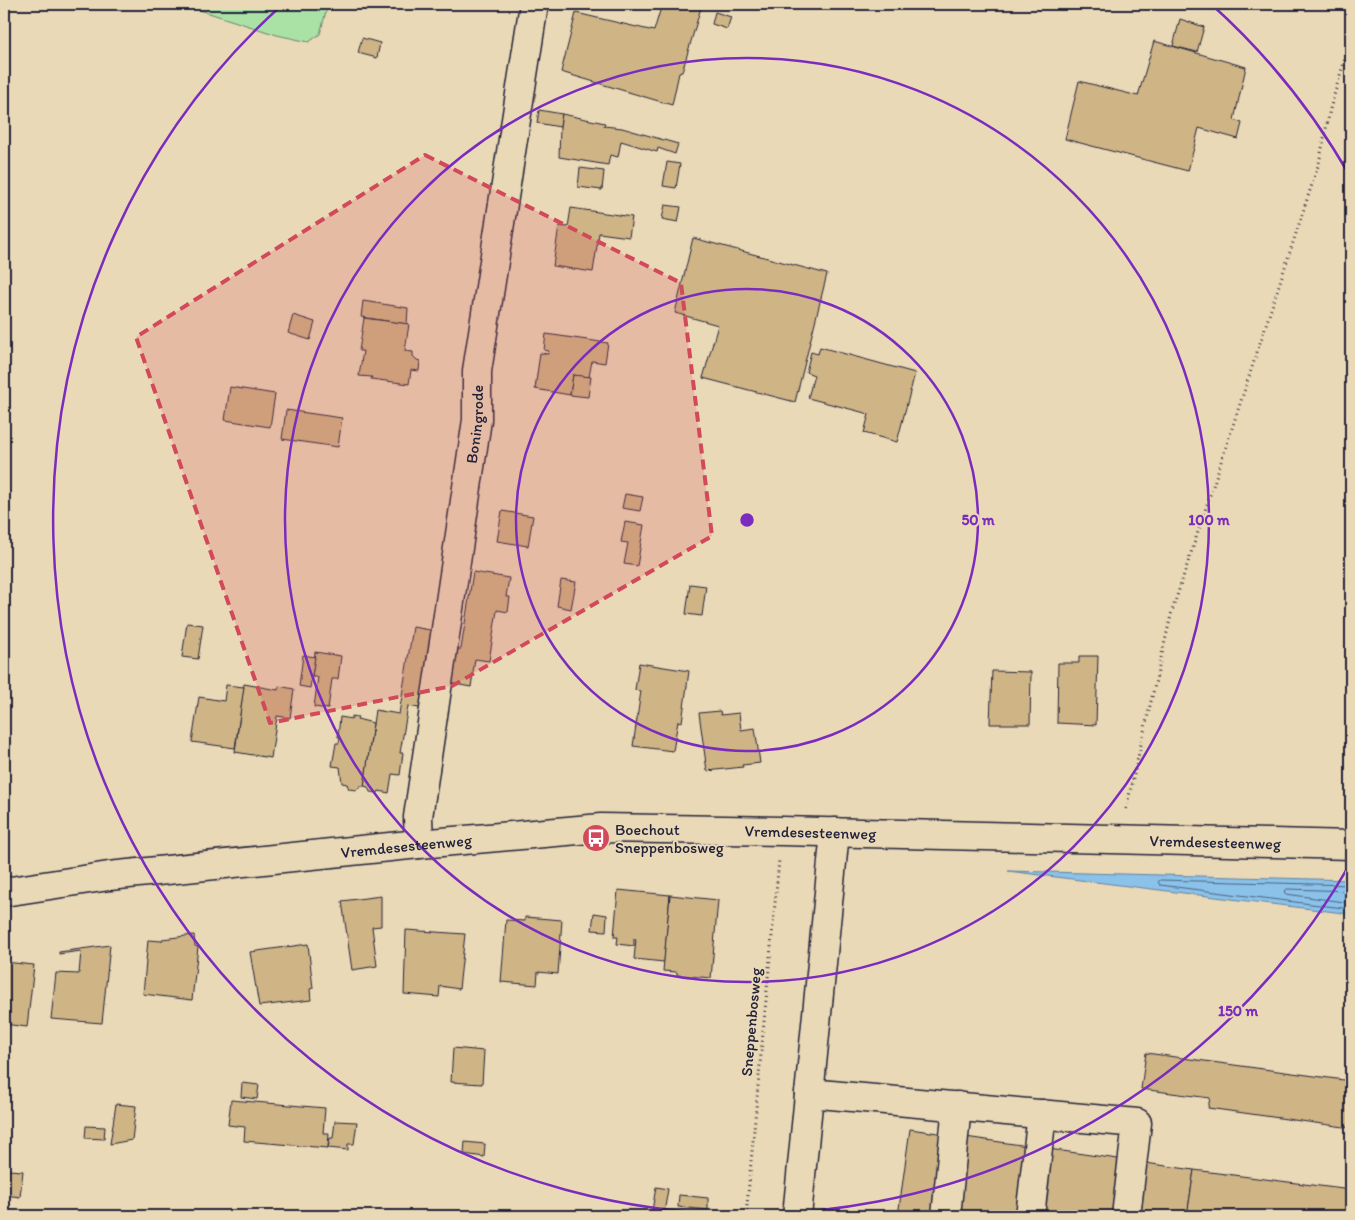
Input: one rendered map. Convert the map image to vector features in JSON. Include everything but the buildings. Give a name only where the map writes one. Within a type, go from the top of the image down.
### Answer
[{"type":"street","name":"Boningrode","points":[[419,844],[418,817],[477,420],[477,371],[534,4]]},
{"type":"street","name":"Vremdesesteenweg","points":[[4,892],[109,876],[419,844],[601,828],[834,832],[1351,846]]},
{"type":"street","points":[[796,1216],[834,832]]},
{"type":"street","points":[[809,1093],[1137,1123],[1126,1216]]},
{"type":"street","points":[[946,1216],[957,1106]]},
{"type":"street","points":[[1030,1216],[1042,1114]]},
{"type":"path","points":[[1121,840],[1126,810],[1172,611],[1319,163],[1330,109],[1351,38]]},
{"type":"path","name":"Sneppenbosweg","points":[[746,1216],[782,831]]},
{"type":"highlighted area","points":[[425,155],[681,283],[712,536],[452,686],[270,723],[136,337]]},
{"type":"green space","points":[[181,4],[328,4],[320,34],[309,42],[277,35]]},
{"type":"water","points":[[1008,871],[1351,880],[1351,914]]},
{"type":"place","name":"Boechout Sneppenbosweg","points":[[596,838]]}]
